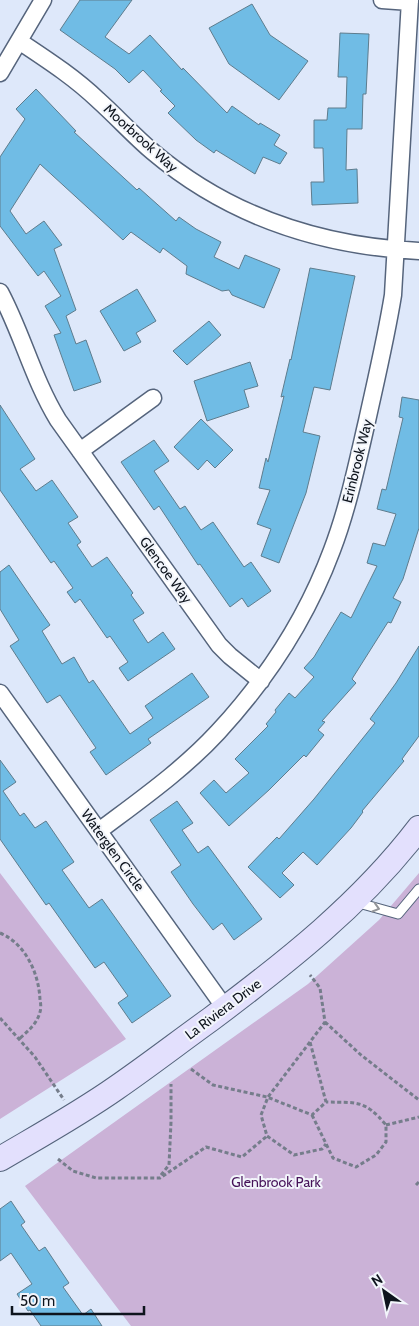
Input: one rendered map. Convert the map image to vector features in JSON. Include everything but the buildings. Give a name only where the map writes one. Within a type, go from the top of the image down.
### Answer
[{"type":"street","points":[[0,73],[43,0]]},
{"type":"street","name":"Erinbrook Way","points":[[99,831],[162,784],[191,759],[218,732],[261,681],[292,634],[318,584],[336,539],[350,494],[387,331],[393,295],[397,250],[410,1],[382,0]]},
{"type":"street","name":"Moorbrook Way","points":[[19,41],[58,66],[97,99],[160,158],[188,179],[225,201],[264,220],[292,230],[334,241],[376,248],[419,251]]},
{"type":"street","name":"Glencoe Way","points":[[0,292],[18,327],[34,375],[58,420],[219,645],[261,681]]},
{"type":"street","points":[[80,451],[153,398]]},
{"type":"street","name":"Waterglen Circle","points":[[0,693],[225,1008]]},
{"type":"street","name":"La Riviera Drive","points":[[0,1158],[75,1115],[118,1087],[285,963],[375,881],[419,828]]},
{"type":"lane","points":[[354,902],[398,914],[419,889]]},
{"type":"path","points":[[0,934],[7,936],[22,949],[35,972],[40,990],[41,1011],[34,1026],[18,1039]]},
{"type":"path","points":[[310,975],[320,988],[325,1022],[361,1055],[419,1100]]},
{"type":"path","points":[[0,1018],[35,1057],[75,1115]]},
{"type":"path","points":[[325,1022],[268,1097],[261,1115],[268,1136],[294,1155],[322,1150],[326,1144]]},
{"type":"path","points":[[310,1042],[326,1102]]},
{"type":"path","points":[[191,1069],[213,1085],[268,1097],[312,1114],[333,1158],[356,1167],[376,1155],[386,1142],[386,1125],[376,1113],[359,1103],[326,1102],[312,1114]]},
{"type":"path","points":[[160,1178],[169,1165],[171,1084]]},
{"type":"path","points":[[386,1125],[419,1117]]},
{"type":"path","points":[[58,1159],[74,1171],[96,1178],[160,1178],[206,1147],[242,1157],[268,1136]]},
{"type":"green space","points":[[0,873],[126,1039],[0,1119]]},
{"type":"green space","name":"Glenbrook Park","points":[[419,873],[419,1326],[131,1326],[25,1186],[308,984],[379,920]]}]
